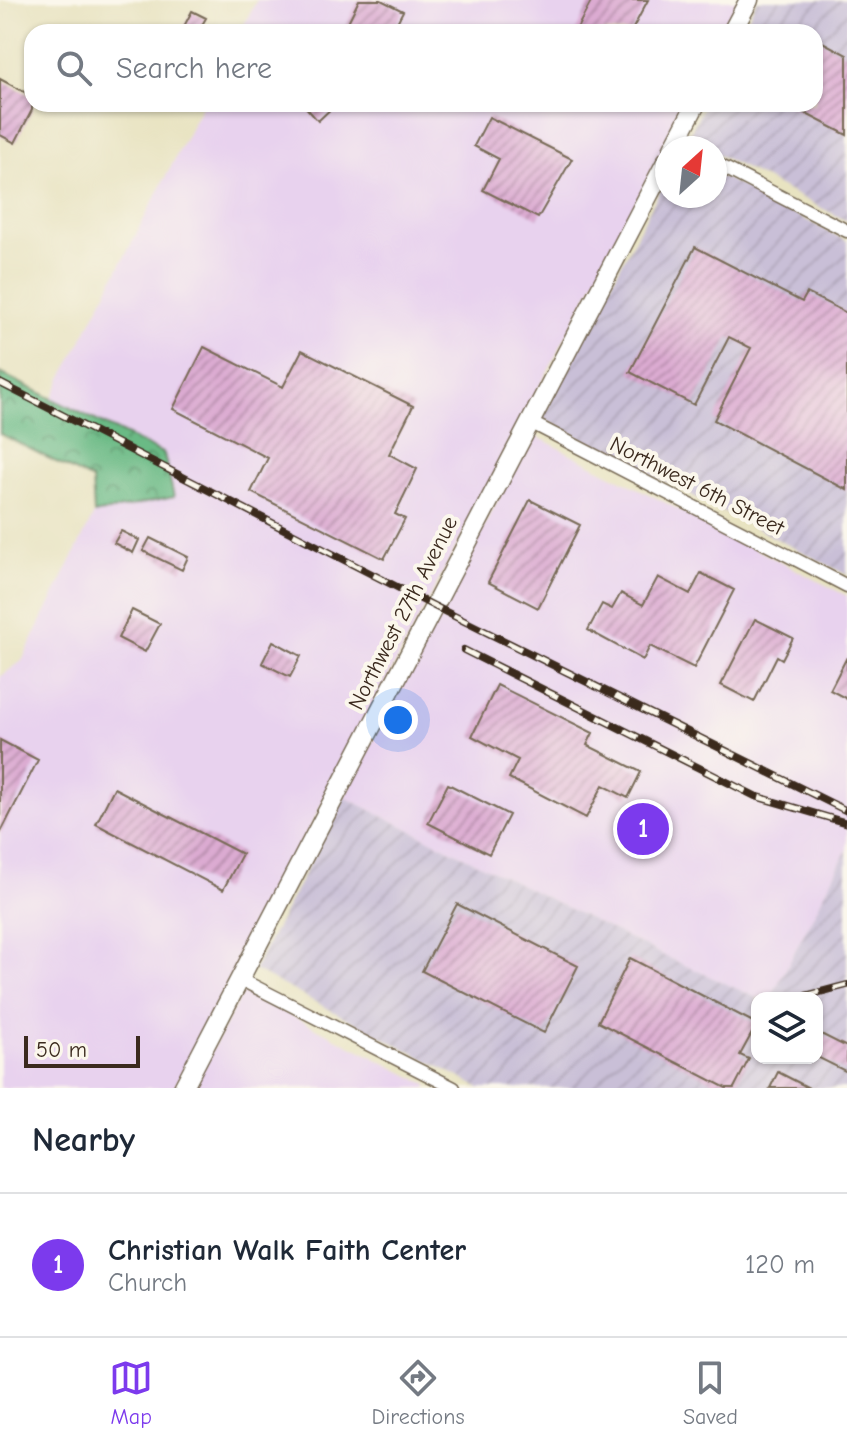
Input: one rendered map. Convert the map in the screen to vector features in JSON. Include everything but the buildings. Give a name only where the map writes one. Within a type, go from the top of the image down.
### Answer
[{"type":"main road","points":[[736,24],[749,0]]},
{"type":"main road","points":[[682,136],[693,112]]},
{"type":"main road","name":"Northwest 27th Avenue","points":[[183,1088],[655,183]]},
{"type":"street","points":[[727,169],[847,231]]},
{"type":"street","name":"Northwest 6th Street","points":[[530,422],[847,586]]},
{"type":"street","points":[[240,979],[454,1088]]},
{"type":"shaded area","points":[[257,0],[740,0],[727,24],[244,24]]},
{"type":"shaded area","points":[[757,0],[847,0],[847,221],[727,159],[727,136],[689,136],[701,112],[823,112],[823,24],[745,24]]},
{"type":"shaded area","points":[[199,112],[683,112],[670,136],[655,136],[655,165],[174,1088],[0,1088],[0,677],[22,661],[94,514],[174,497],[164,453],[52,398]]},
{"type":"shaded area","points":[[727,179],[847,241],[847,575],[541,418],[655,200],[655,208],[727,208]]},
{"type":"shaded area","points":[[532,434],[847,596],[847,850],[774,992],[751,992],[751,995],[664,956],[344,797]]},
{"type":"shaded area","points":[[344,797],[664,956],[751,995],[751,1064],[823,1064],[823,992],[774,992],[847,850],[847,1088],[480,1088],[254,970]]},
{"type":"shaded area","points":[[243,991],[428,1085],[426,1088],[192,1088]]},
{"type":"green space","points":[[0,373],[164,454],[174,497],[94,514],[92,480],[0,434]]},
{"type":"railway","points":[[0,383],[434,606],[847,811]]},
{"type":"railway","points":[[464,650],[755,796],[847,823]]},
{"type":"railway","points":[[820,992],[847,985]]},
{"type":"place","name":"Christian Walk Faith Center","points":[[643,829]]}]
